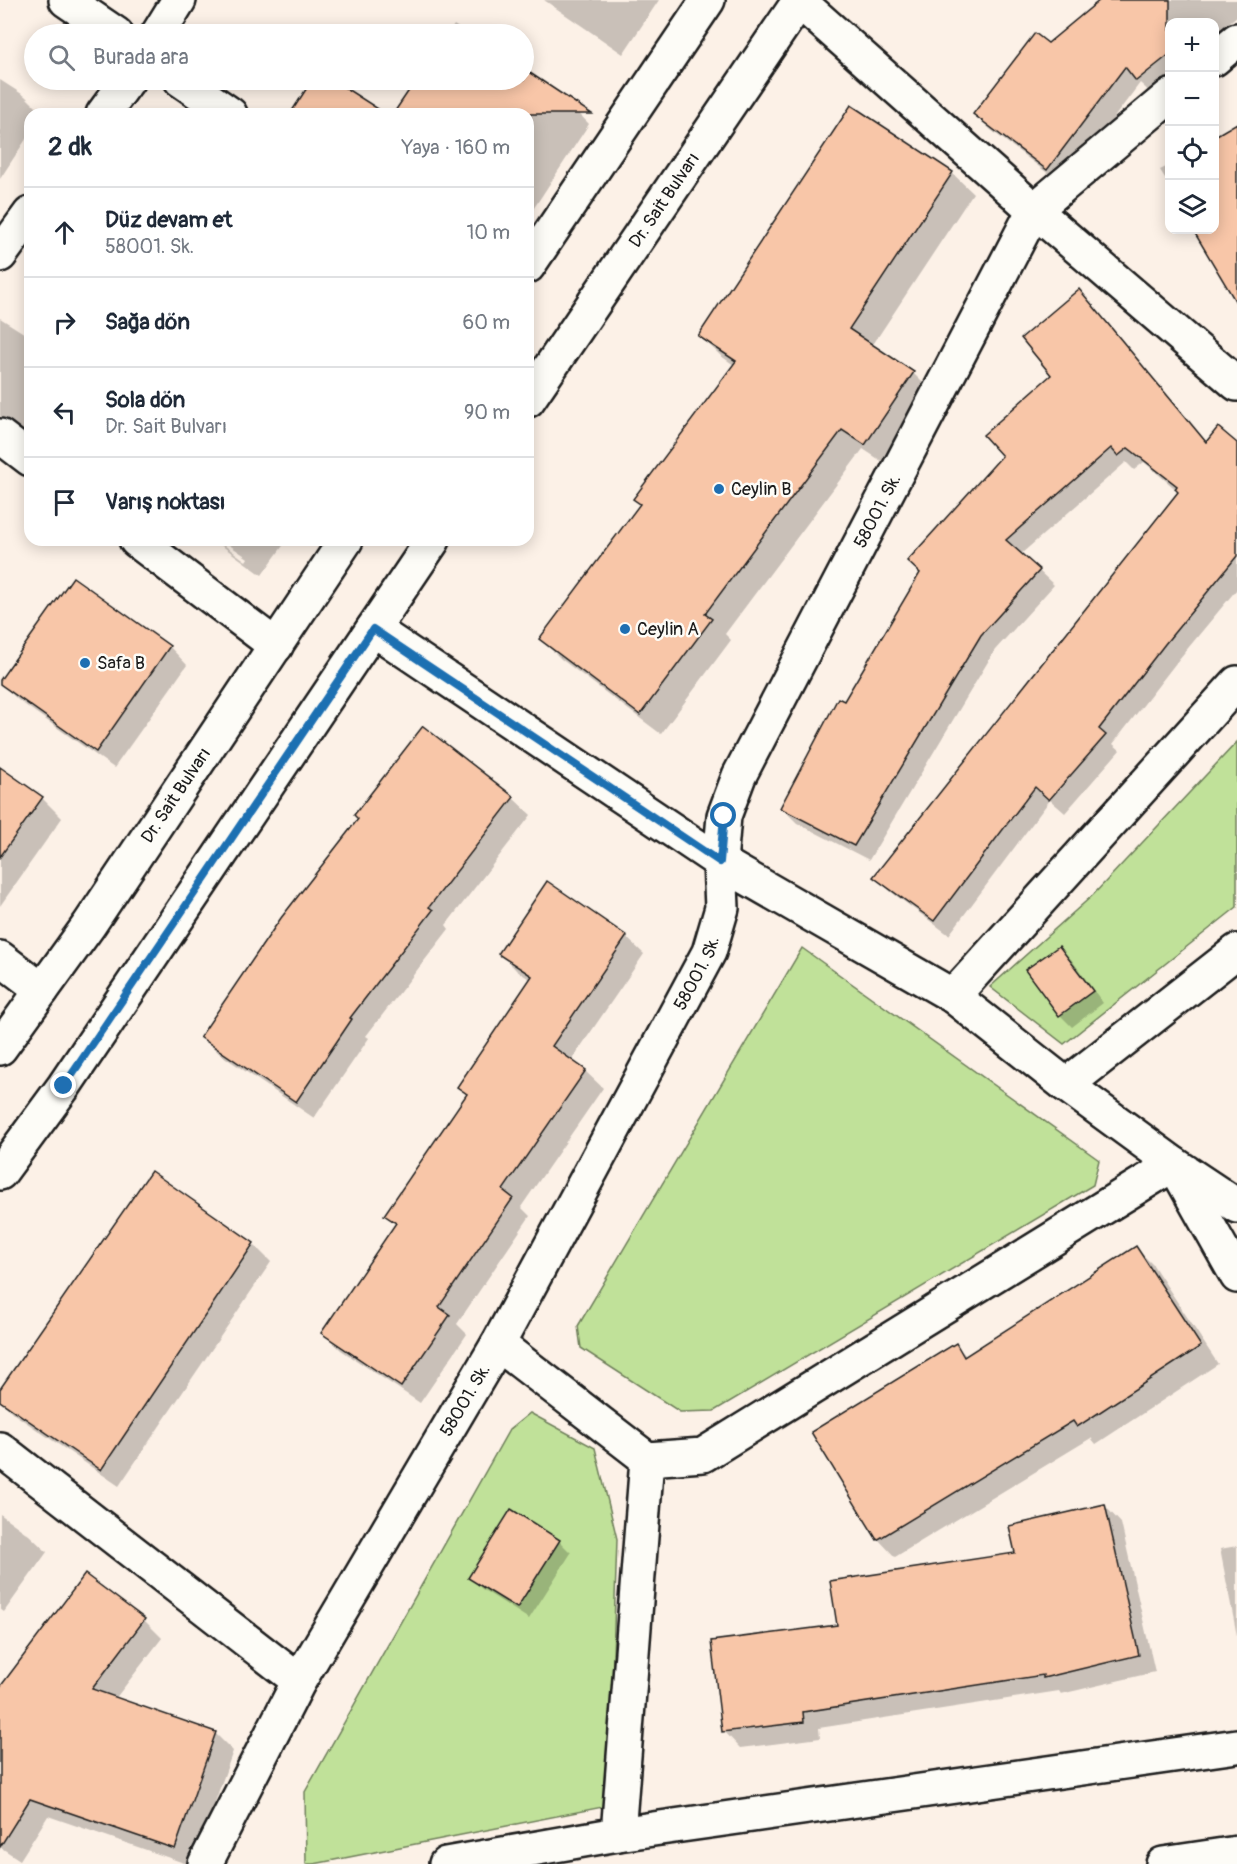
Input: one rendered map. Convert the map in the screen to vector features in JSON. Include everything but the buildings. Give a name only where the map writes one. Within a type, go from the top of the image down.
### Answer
[{"type":"street","points":[[66,0],[101,24]]},
{"type":"street","points":[[164,24],[179,0]]},
{"type":"street","points":[[534,257],[708,0]]},
{"type":"street","points":[[799,1],[1034,210],[1237,384]]},
{"type":"street","name":"Dr. Sait Bulvarı","points":[[534,391],[799,1]]},
{"type":"street","points":[[1219,56],[1237,40]]},
{"type":"street","points":[[107,108],[121,90]]},
{"type":"street","points":[[195,90],[221,108]]},
{"type":"street","name":"58001. Sk.","points":[[205,1864],[299,1681],[498,1344],[709,952],[722,908],[720,862],[724,816],[739,776],[1034,210],[1165,100]]},
{"type":"street","points":[[0,255],[24,222]]},
{"type":"street","points":[[0,436],[24,454]]},
{"type":"street","points":[[144,546],[276,646]]},
{"type":"street","name":"Dr. Sait Bulvarı","points":[[0,1048],[89,925],[342,546]]},
{"type":"street","points":[[0,1173],[64,1086],[429,546]]},
{"type":"street","points":[[373,629],[720,862],[953,996],[1066,1085],[1174,1164],[1237,1206]]},
{"type":"street","points":[[953,996],[1237,683]]},
{"type":"street","points":[[1066,1085],[1237,951]]},
{"type":"street","points":[[0,958],[42,990]]},
{"type":"street","points":[[498,1344],[647,1459],[703,1455],[1174,1164]]},
{"type":"street","points":[[1174,1164],[1237,1276]]},
{"type":"street","points":[[0,1449],[299,1681]]},
{"type":"street","points":[[618,1834],[647,1459]]},
{"type":"street","points":[[446,1864],[618,1834],[1237,1746]]},
{"type":"street","points":[[1163,1864],[1237,1853]]},
{"type":"green space","points":[[1237,742],[1237,907],[1064,1044],[990,987],[1093,895]]},
{"type":"green space","points":[[802,948],[1099,1160],[1093,1185],[714,1411],[680,1412],[581,1348],[578,1326]]},
{"type":"green space","points":[[530,1413],[595,1448],[617,1539],[608,1806],[306,1864],[305,1792],[509,1430]]},
{"type":"place","name":"Ceylin B","points":[[719,489]]},
{"type":"place","name":"Ceylin A","points":[[625,629]]},
{"type":"place","name":"Safa B","points":[[85,663]]},
{"type":"route","points":[[64,1086],[373,629],[720,862],[724,816]]}]
